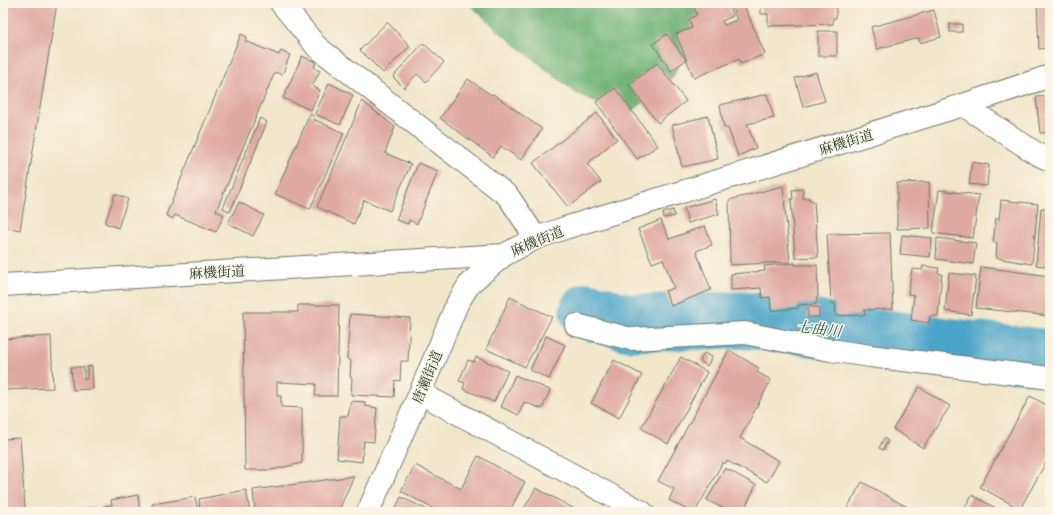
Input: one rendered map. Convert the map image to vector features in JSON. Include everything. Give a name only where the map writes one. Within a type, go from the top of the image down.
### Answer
[{"type":"street","points":[[281,3],[317,47],[508,196],[536,238]]},
{"type":"street","name":"麻機街道","points":[[3,285],[504,255],[536,238],[963,105],[1050,76]]},
{"type":"street","points":[[963,105],[1038,154],[1050,160]]},
{"type":"street","name":"唐瀬街道","points":[[368,512],[457,304],[470,283],[504,255]]},
{"type":"street","points":[[576,325],[631,339],[745,333],[830,350],[870,356],[1050,378]]},
{"type":"street","points":[[420,393],[642,512]]},
{"type":"green space","points":[[468,3],[715,3],[710,5],[673,76],[628,115],[576,93],[501,33]]},
{"type":"building","points":[[3,3],[57,3],[20,230],[3,227]]},
{"type":"building","points":[[727,3],[733,16],[722,21],[724,25],[737,20],[730,3],[743,3],[765,54],[741,64],[739,59],[694,78],[676,34],[692,28],[689,19],[697,15],[693,4]]},
{"type":"building","points":[[761,3],[836,3],[836,18],[833,18],[833,24],[768,26],[768,14],[761,14]]},
{"type":"building","points":[[1037,3],[1050,3],[1050,48],[1039,49]]},
{"type":"building","points":[[934,10],[941,37],[920,43],[919,38],[877,49],[871,27]]},
{"type":"building","points":[[387,22],[410,46],[383,73],[360,50]]},
{"type":"building","points":[[950,24],[962,24],[962,32],[950,32]]},
{"type":"building","points":[[818,31],[837,31],[837,56],[818,56]]},
{"type":"building","points":[[241,34],[247,37],[245,41],[279,55],[281,51],[290,55],[282,75],[275,72],[216,211],[224,215],[216,232],[175,215],[173,219],[166,215]]},
{"type":"building","points":[[667,34],[686,60],[671,71],[653,44]]},
{"type":"building","points":[[423,43],[444,62],[426,82],[417,74],[404,88],[393,77]]},
{"type":"building","points":[[302,56],[316,62],[314,68],[320,71],[312,86],[320,90],[311,110],[283,98]]},
{"type":"building","points":[[657,63],[686,101],[658,123],[629,85]]},
{"type":"building","points":[[816,72],[825,101],[803,107],[795,78]]},
{"type":"building","points":[[468,79],[491,95],[493,94],[542,129],[521,160],[501,146],[493,157],[440,118]]},
{"type":"building","points":[[329,83],[353,95],[340,125],[315,114]]},
{"type":"building","points":[[615,88],[658,146],[637,159],[596,102]]},
{"type":"building","points":[[767,94],[774,118],[747,124],[756,148],[738,156],[728,128],[724,128],[720,105]]},
{"type":"building","points":[[1050,96],[1050,132],[1040,133],[1036,97]]},
{"type":"building","points":[[362,101],[395,127],[385,153],[411,164],[390,211],[364,200],[354,224],[317,207]]},
{"type":"building","points":[[597,113],[617,139],[587,164],[601,182],[568,207],[533,163]]},
{"type":"building","points":[[310,114],[315,117],[313,119],[344,133],[310,209],[275,194]]},
{"type":"building","points":[[708,116],[718,159],[682,167],[672,125]]},
{"type":"building","points":[[260,118],[267,122],[230,212],[223,208]]},
{"type":"building","points":[[972,162],[989,165],[987,186],[969,184]]},
{"type":"building","points":[[418,163],[438,171],[417,224],[409,220],[408,224],[396,220]]},
{"type":"building","points":[[929,182],[930,228],[897,229],[897,183]]},
{"type":"building","points":[[783,186],[790,262],[730,265],[729,200]]},
{"type":"building","points":[[803,189],[803,198],[810,198],[810,201],[814,201],[818,257],[795,258],[791,199],[793,199],[792,190]]},
{"type":"building","points":[[939,190],[979,195],[973,238],[933,233]]},
{"type":"building","points":[[115,194],[128,199],[118,228],[105,223]]},
{"type":"building","points":[[715,199],[719,214],[688,223],[684,208]]},
{"type":"building","points":[[1001,200],[1038,204],[1032,264],[996,258],[997,243],[993,242],[996,218],[999,220]]},
{"type":"building","points":[[239,202],[264,215],[253,236],[228,223]]},
{"type":"building","points":[[1041,208],[1050,209],[1050,267],[1036,265]]},
{"type":"building","points":[[673,210],[675,216],[664,218],[663,213]]},
{"type":"building","points":[[661,220],[669,239],[705,226],[712,245],[696,251],[711,290],[671,306],[665,291],[674,288],[663,259],[652,263],[638,229]]},
{"type":"building","points":[[890,233],[893,309],[864,310],[865,315],[836,316],[835,303],[831,303],[827,234]]},
{"type":"building","points":[[902,235],[932,238],[930,257],[900,254]]},
{"type":"building","points":[[937,238],[976,243],[973,264],[936,259]]},
{"type":"building","points":[[795,263],[795,265],[817,265],[818,297],[816,304],[798,305],[798,308],[771,311],[770,297],[762,298],[761,288],[731,290],[731,274],[765,271],[764,266]]},
{"type":"building","points":[[923,266],[939,268],[938,273],[942,274],[938,316],[930,316],[929,323],[911,320],[914,295],[908,294],[912,269],[922,270]]},
{"type":"building","points":[[981,267],[1050,276],[1050,316],[976,308]]},
{"type":"building","points":[[949,273],[976,276],[971,315],[945,311]]},
{"type":"building","points":[[510,297],[552,317],[525,367],[486,349]]},
{"type":"building","points":[[298,305],[339,305],[337,396],[315,396],[316,384],[277,382],[277,396],[281,396],[281,407],[302,408],[302,463],[271,470],[245,470],[243,312],[298,312]]},
{"type":"building","points":[[808,307],[819,307],[819,317],[808,317]]},
{"type":"building","points":[[350,314],[410,318],[408,361],[401,361],[400,381],[395,380],[394,397],[351,395],[351,361],[347,359]]},
{"type":"building","points":[[51,336],[53,388],[3,390],[3,339]]},
{"type":"building","points":[[546,336],[565,345],[549,379],[530,370]]},
{"type":"building","points":[[729,350],[759,368],[757,372],[771,380],[740,438],[779,461],[767,482],[727,461],[725,464],[723,462],[695,512],[691,512],[669,500],[674,489],[658,481]]},
{"type":"building","points":[[704,353],[712,357],[707,366],[700,361]]},
{"type":"building","points":[[476,357],[508,371],[494,402],[463,389],[465,383],[459,381],[468,360],[474,362]]},
{"type":"building","points":[[681,357],[707,372],[668,444],[641,428]]},
{"type":"building","points":[[614,360],[642,375],[619,418],[591,403]]},
{"type":"building","points":[[92,366],[93,389],[73,390],[71,367],[84,367],[84,379],[87,379],[87,367]]},
{"type":"building","points":[[515,375],[550,390],[542,409],[524,402],[519,415],[501,407]]},
{"type":"building","points":[[919,387],[950,406],[923,448],[893,429]]},
{"type":"building","points":[[1030,396],[1050,407],[1050,455],[1020,509],[980,487]]},
{"type":"building","points":[[351,401],[365,402],[365,406],[377,408],[374,442],[364,441],[362,462],[337,459],[340,416],[348,416]]},
{"type":"building","points":[[20,438],[25,508],[3,509],[3,439]]},
{"type":"building","points":[[884,438],[888,441],[883,450],[879,448]]},
{"type":"building","points":[[478,456],[525,482],[509,512],[439,512],[401,491],[415,465],[461,489]]},
{"type":"building","points":[[725,468],[756,485],[743,512],[730,512],[707,500]]},
{"type":"building","points":[[354,476],[338,512],[255,512],[253,490]]},
{"type":"building","points":[[862,482],[916,512],[845,512]]},
{"type":"building","points":[[536,488],[580,512],[522,512]]},
{"type":"building","points":[[246,490],[250,512],[200,512],[199,499]]},
{"type":"building","points":[[138,495],[140,512],[104,512],[103,506],[112,505],[111,500]]},
{"type":"building","points":[[972,495],[1003,512],[962,512]]},
{"type":"building","points":[[195,497],[198,512],[153,512],[152,504]]},
{"type":"building","points":[[401,497],[432,512],[394,512]]},
{"type":"building","points":[[95,507],[96,512],[69,512],[69,511]]},
{"type":"waterway","name":"七曲川","points":[[588,311],[630,323],[739,320],[764,322],[1050,358]]}]
